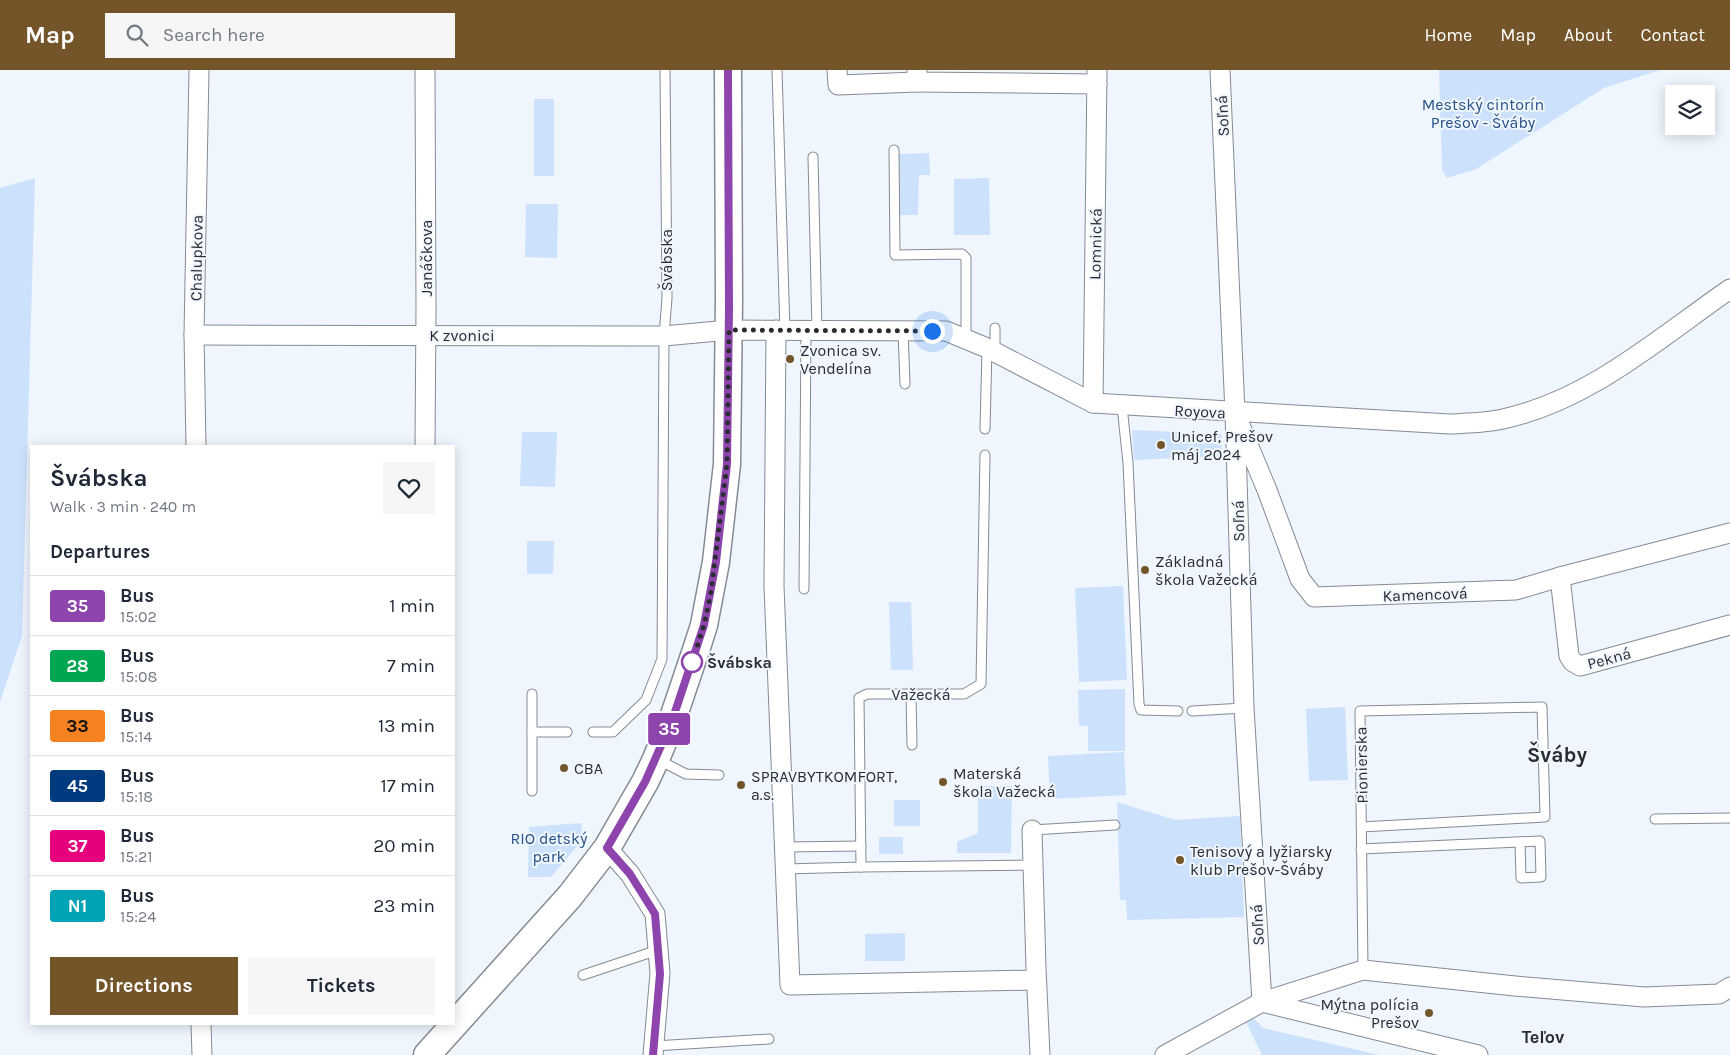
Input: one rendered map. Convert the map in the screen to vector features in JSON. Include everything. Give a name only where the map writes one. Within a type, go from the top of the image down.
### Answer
[{"type":"street","name":"Chalupkova","points":[[196,445],[194,335],[199,70]]},
{"type":"street","name":"Janáčkova","points":[[425,70],[425,445]]},
{"type":"street","points":[[455,1024],[570,896],[607,848],[656,759],[672,721],[701,635],[716,562],[727,464],[729,330],[728,70]]},
{"type":"street","points":[[837,70],[838,85],[917,76]]},
{"type":"street","name":"Soľná","points":[[1220,70],[1235,413],[1244,708],[1262,1002]]},
{"type":"street","name":"Lomnická","points":[[917,76],[1097,77],[1093,403]]},
{"type":"street","name":"Royova","points":[[729,330],[946,331],[991,350],[1093,403],[1235,413],[1450,424],[1501,420],[1545,406],[1571,394],[1626,364],[1730,289]]},
{"type":"street","name":"K zvonici","points":[[194,335],[664,336],[729,330]]},
{"type":"street","points":[[781,331],[774,586],[790,985],[1036,980]]},
{"type":"street","name":"Kamencová","points":[[1235,413],[1267,490],[1300,579],[1314,597],[1516,590],[1730,533]]},
{"type":"street","points":[[1237,490],[1267,490]]},
{"type":"street","name":"Pekná","points":[[1560,577],[1569,656],[1573,662],[1580,666],[1730,625]]},
{"type":"street","points":[[1032,830],[1040,1055]]},
{"type":"street","points":[[607,848],[630,874],[655,914],[660,974],[654,1050]]},
{"type":"street","points":[[1165,1055],[1262,1002],[1362,970],[1644,997],[1719,994],[1730,987]]},
{"type":"street","points":[[1262,1002],[1478,1055]]},
{"type":"street","points":[[202,1025],[202,1055]]},
{"type":"street","points":[[427,1055],[454,1025]]},
{"type":"lane","name":"Švábska","points":[[593,732],[613,732],[646,700],[662,659],[664,336],[667,298],[665,70]]},
{"type":"lane","points":[[777,70],[784,267],[781,331]]},
{"type":"lane","points":[[894,150],[895,255],[962,254],[966,258],[966,339]]},
{"type":"lane","points":[[804,589],[811,331],[813,157]]},
{"type":"lane","points":[[985,429],[991,350],[995,328]]},
{"type":"lane","points":[[903,331],[905,384]]},
{"type":"lane","points":[[1122,406],[1128,463],[1139,704],[1141,710],[1178,711]]},
{"type":"lane","name":"Važecká","points":[[861,867],[859,698],[867,694],[964,694],[980,684],[985,455]]},
{"type":"lane","points":[[532,694],[532,791]]},
{"type":"lane","points":[[911,694],[912,745]]},
{"type":"lane","name":"Pionierska","points":[[1361,827],[1545,817],[1542,707],[1360,711],[1362,970]]},
{"type":"lane","points":[[1192,711],[1244,708]]},
{"type":"lane","points":[[532,732],[567,732]]},
{"type":"lane","points":[[656,759],[686,774],[719,775]]},
{"type":"lane","points":[[1655,819],[1730,818]]},
{"type":"lane","points":[[1032,830],[1115,825]]},
{"type":"lane","points":[[1361,849],[1540,841],[1541,877],[1521,878],[1520,842]]},
{"type":"lane","points":[[784,847],[860,846]]},
{"type":"lane","points":[[785,869],[1033,865]]},
{"type":"lane","points":[[583,975],[658,950]]},
{"type":"lane","points":[[654,1050],[769,1039]]},
{"type":"green space","name":"Mestský cintorín Prešov - Šváby","points":[[1439,70],[1660,70],[1604,88],[1476,169],[1447,178],[1442,170]]},
{"type":"green space","points":[[534,99],[554,99],[554,176],[534,176]]},
{"type":"green space","points":[[929,153],[930,175],[919,175],[918,215],[898,215],[897,154]]},
{"type":"green space","points":[[35,178],[22,636],[0,702],[0,188]]},
{"type":"green space","points":[[989,178],[990,235],[954,235],[954,179]]},
{"type":"green space","points":[[526,204],[558,204],[557,258],[525,257]]},
{"type":"green space","points":[[1132,430],[1221,434],[1222,456],[1134,460]]},
{"type":"green space","points":[[522,432],[557,432],[555,487],[520,486]]},
{"type":"green space","points":[[527,541],[554,541],[553,574],[527,574]]},
{"type":"green space","points":[[1123,586],[1127,680],[1079,682],[1075,588]]},
{"type":"green space","points":[[889,602],[911,602],[913,670],[891,670]]},
{"type":"green space","points":[[1125,689],[1125,751],[1088,751],[1088,726],[1079,726],[1078,690]]},
{"type":"green space","points":[[1345,707],[1348,780],[1309,781],[1306,709]]},
{"type":"green space","points":[[1124,752],[1126,795],[1050,799],[1048,756]]},
{"type":"green space","points":[[978,786],[1012,786],[1011,853],[957,853],[957,842],[978,833]]},
{"type":"green space","points":[[894,800],[920,800],[920,826],[894,826]]},
{"type":"green space","name":"Tenisový a lyžiarsky klub Prešov-Šváby","points":[[1117,802],[1175,820],[1240,816],[1244,917],[1127,920],[1126,900],[1120,900]]},
{"type":"green space","name":"RIO detský park","points":[[581,823],[583,839],[551,877],[528,877],[529,827]]},
{"type":"green space","points":[[879,837],[903,837],[903,854],[879,854]]},
{"type":"green space","points":[[905,933],[905,961],[865,961],[865,934]]},
{"type":"green space","points":[[1248,1012],[1263,1028],[1379,1055],[1262,1055],[1242,1014]]},
{"type":"bus line","name":"35","points":[[653,1055],[660,974],[655,914],[630,874],[607,848],[645,782],[672,721],[704,625],[716,562],[727,464],[729,309],[728,70]]},
{"type":"place","name":"Zvonica sv. Vendelína","points":[[790,359]]},
{"type":"place","name":"Unicef, Prešov máj 2024","points":[[1161,445]]},
{"type":"place","name":"Základná škola Važecká","points":[[1145,570]]},
{"type":"place","name":"Švábska","points":[[692,662]]},
{"type":"place","name":"CBA","points":[[564,768]]},
{"type":"place","name":"Materská škola Važecká","points":[[943,782]]},
{"type":"place","name":"SPRAVBYTKOMFORT, a.s.","points":[[741,785]]},
{"type":"place","name":"Tenisový a lyžiarsky klub Prešov-Šváby","points":[[1180,860]]},
{"type":"place","name":"Mýtna polícia Prešov","points":[[1429,1013]]},
{"type":"district","name":"Šváby","points":[[1557,755]]},
{"type":"district","name":"Teľov","points":[[1543,1037]]},
{"type":"route","points":[[692,662],[704,625],[711,592],[727,464],[729,330],[932,331]]}]
